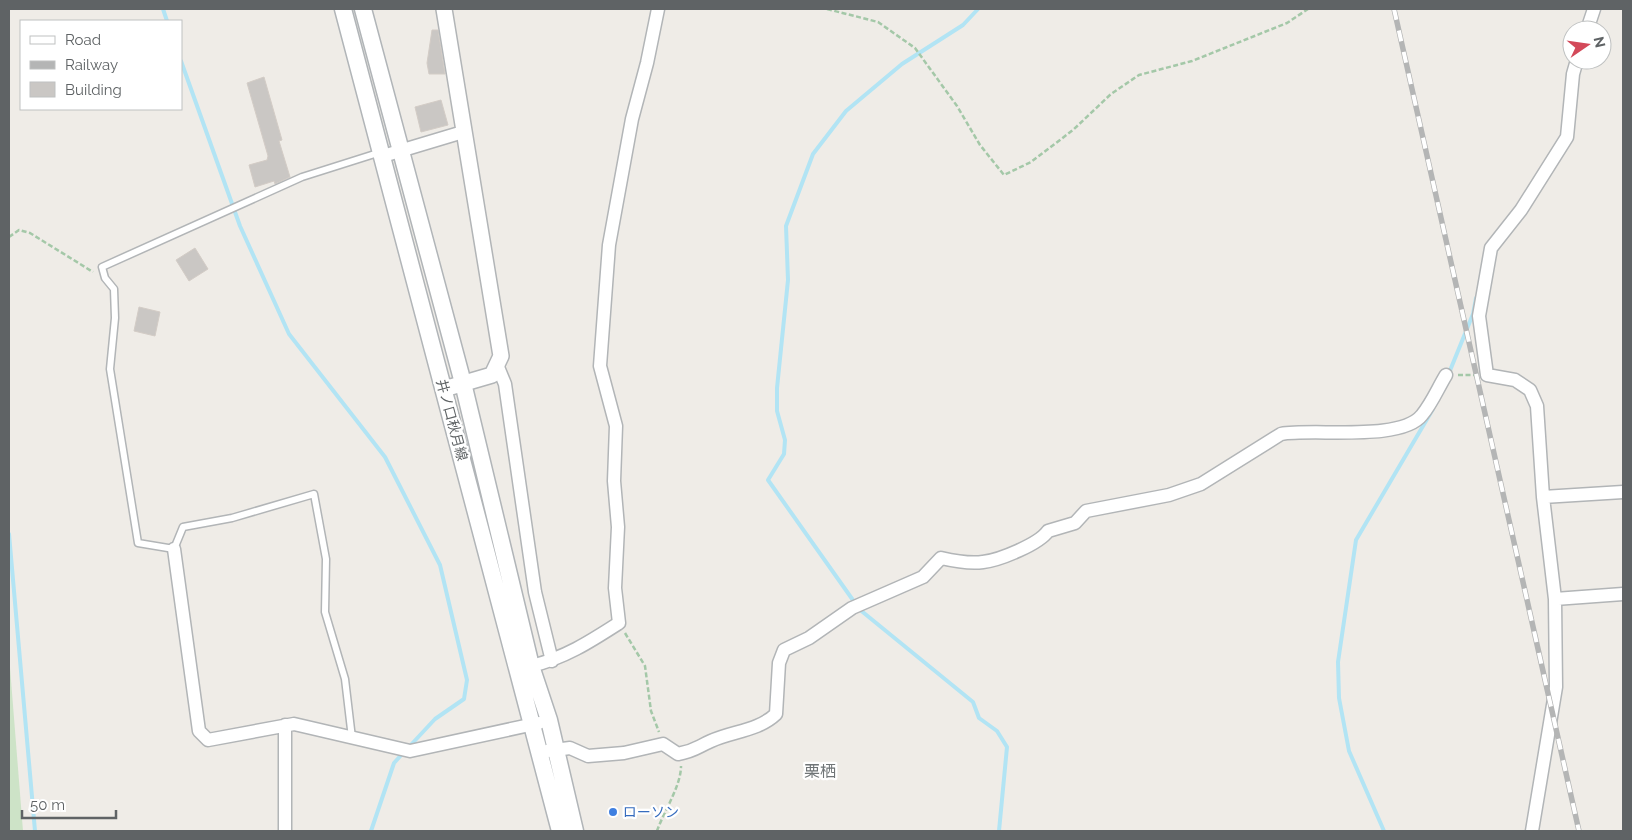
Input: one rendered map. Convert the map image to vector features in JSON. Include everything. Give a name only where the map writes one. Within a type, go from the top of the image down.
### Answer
[{"type":"main road","name":"井ノ口秋月線","points":[[343,9],[531,726],[547,751],[575,831]]},
{"type":"main road","name":"井ノ口秋月線","points":[[363,9],[463,384],[531,666],[549,720],[547,751],[560,831]]},
{"type":"street","points":[[444,9],[463,132],[494,301],[501,356],[498,367],[492,375],[444,389]]},
{"type":"street","points":[[531,666],[552,661],[579,649],[619,623],[615,588],[618,527],[614,481],[616,426],[600,366],[609,245],[632,119],[648,64],[658,9]]},
{"type":"street","points":[[1532,831],[1555,705],[1555,599],[1543,497],[1537,406],[1530,390],[1515,380],[1487,375],[1479,316],[1491,248],[1521,210],[1567,137],[1574,70]]},
{"type":"street","points":[[382,154],[402,151],[463,132]]},
{"type":"street","points":[[498,367],[505,384],[535,592],[552,661]]},
{"type":"street","points":[[547,751],[570,748],[588,756],[624,753],[663,744],[678,754],[694,751],[710,741],[766,724],[776,714],[779,663],[784,650],[809,638],[852,608],[923,577],[941,558],[960,562],[982,563],[994,560],[1043,539],[1048,531],[1076,523],[1091,508],[1169,496],[1200,484],[1281,434],[1295,431],[1342,434],[1401,428],[1422,416],[1446,375]]},
{"type":"street","points":[[1543,497],[1623,492]]},
{"type":"street","points":[[174,549],[199,731],[208,740],[294,724],[410,751],[531,726],[549,720]]},
{"type":"street","points":[[1555,599],[1623,594]]},
{"type":"street","points":[[285,725],[285,831]]},
{"type":"lane","points":[[352,738],[345,679],[325,612],[326,559],[314,494],[232,518],[183,527],[174,549],[138,543],[110,369],[115,318],[114,289],[105,278],[102,268],[302,177],[382,154]]},
{"type":"path","points":[[828,9],[878,22],[915,48],[957,106],[980,146],[1004,175],[1032,162],[1073,130],[1111,94],[1139,75],[1192,61],[1287,23],[1308,9]]},
{"type":"path","points":[[9,237],[19,230],[30,233],[105,278]]},
{"type":"path","points":[[1446,375],[1487,375]]},
{"type":"path","points":[[619,623],[645,666],[651,711],[663,744]]},
{"type":"path","points":[[657,831],[665,809],[680,779],[681,767],[678,754]]},
{"type":"green space","points":[[9,655],[23,831],[9,831]]},
{"type":"building","points":[[432,30],[438,30],[445,74],[429,74],[427,63]]},
{"type":"building","points":[[264,77],[282,140],[279,141],[290,177],[275,184],[274,181],[255,187],[249,165],[267,160],[268,156],[247,83]]},
{"type":"building","points":[[441,100],[448,125],[421,132],[415,107]]},
{"type":"building","points":[[195,248],[208,269],[189,281],[176,260]]},
{"type":"building","points":[[139,307],[160,312],[155,336],[134,331]]},
{"type":"waterway","points":[[163,9],[167,20]]},
{"type":"waterway","points":[[855,603],[768,480],[784,454],[785,440],[777,411],[777,388],[788,280],[786,226],[813,154],[846,111],[902,64],[963,25],[978,9]]},
{"type":"waterway","points":[[182,64],[240,226],[289,334],[385,457],[440,565],[467,680],[464,699],[435,719],[408,748]]},
{"type":"waterway","points":[[1449,373],[1473,314],[1476,298]]},
{"type":"waterway","points":[[1384,831],[1349,751],[1339,698],[1338,662],[1356,540],[1433,409]]},
{"type":"waterway","points":[[9,534],[35,831]]},
{"type":"waterway","points":[[859,609],[973,702],[979,718],[997,731],[1007,747],[999,831]]},
{"type":"waterway","points":[[371,831],[394,763],[403,753]]},
{"type":"railway","points":[[1394,9],[1579,831]]},
{"type":"place","name":"ローソン","points":[[613,812]]},
{"type":"district","name":"栗栖","points":[[820,771]]}]
